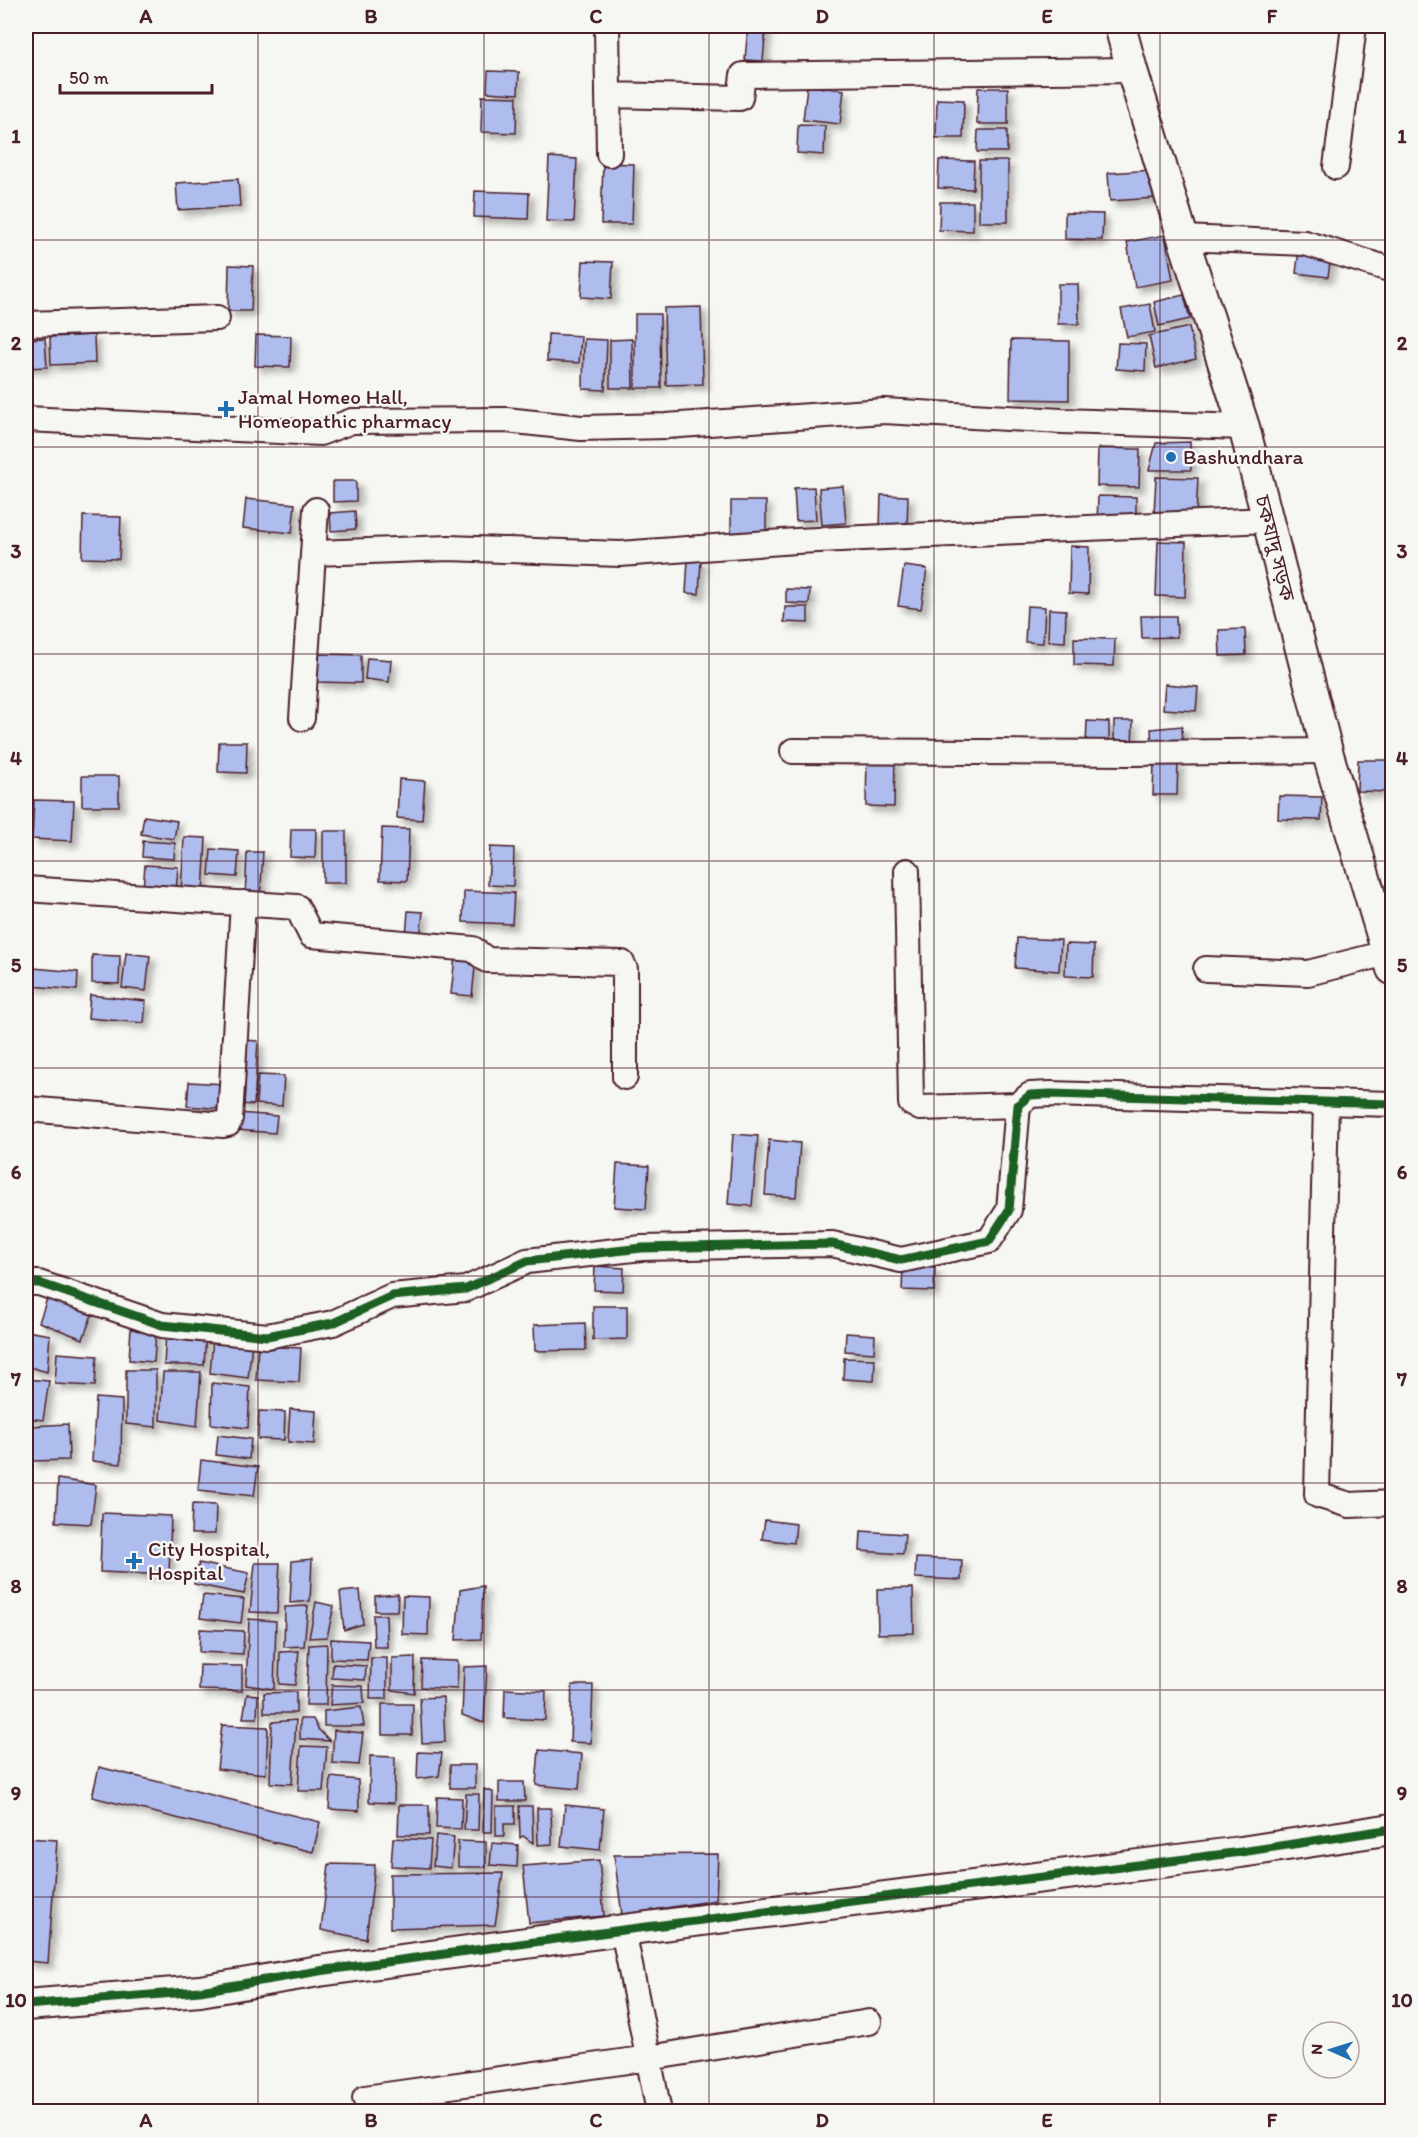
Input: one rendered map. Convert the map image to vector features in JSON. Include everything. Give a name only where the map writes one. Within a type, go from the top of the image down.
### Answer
[{"type":"street","points":[[607,26],[609,154]]},
{"type":"street","name":"চকযাদু সড়ক","points":[[1120,26],[1183,238],[1244,427],[1327,751],[1390,961]]},
{"type":"street","points":[[1336,167],[1354,26]]},
{"type":"street","points":[[608,95],[740,98],[743,75],[1132,70]]},
{"type":"street","points":[[1183,238],[1305,243],[1392,270]]},
{"type":"street","points":[[26,324],[217,318]]},
{"type":"street","points":[[26,419],[320,433],[352,421],[506,420],[581,428],[666,426],[884,411],[1062,421],[1244,427]]},
{"type":"street","points":[[302,718],[315,553],[316,510]]},
{"type":"street","points":[[315,553],[449,548],[620,554],[796,541],[1268,520]]},
{"type":"street","points":[[793,751],[1143,753],[1327,751]]},
{"type":"street","points":[[907,871],[911,1103],[920,1108],[1018,1105],[1030,1095],[1050,1094],[1392,1104]]},
{"type":"street","points":[[26,889],[297,907],[311,934],[473,950],[487,960],[622,963],[625,969],[625,1077]]},
{"type":"street","points":[[26,1109],[228,1124],[243,903]]},
{"type":"street","points":[[1206,969],[1308,973],[1390,961]]},
{"type":"street","points":[[1326,1102],[1317,1495],[1350,1505],[1392,1503]]},
{"type":"street","points":[[26,1283],[39,1283],[162,1325],[267,1336],[333,1323],[392,1296],[466,1289],[527,1261],[642,1248],[832,1244],[901,1260],[989,1241],[1009,1210],[1018,1105]]},
{"type":"street","points":[[26,2005],[200,1991],[319,1971],[1241,1852],[1392,1829]]},
{"type":"street","points":[[623,1930],[659,2112]]},
{"type":"street","points":[[365,2098],[649,2058],[869,2022]]},
{"type":"building","points":[[748,26],[766,26],[763,61],[745,60]]},
{"type":"building","points":[[488,71],[519,72],[518,94],[487,92]]},
{"type":"building","points":[[807,86],[844,90],[840,124],[803,120]]},
{"type":"building","points":[[978,88],[1008,88],[1008,124],[977,124]]},
{"type":"building","points":[[482,96],[517,97],[516,133],[481,132]]},
{"type":"building","points":[[937,99],[964,100],[963,138],[936,138]]},
{"type":"building","points":[[798,125],[825,126],[824,155],[797,153]]},
{"type":"building","points":[[978,130],[1007,130],[1007,152],[977,152]]},
{"type":"building","points":[[549,157],[577,159],[574,222],[546,221]]},
{"type":"building","points":[[939,160],[974,161],[973,189],[938,188]]},
{"type":"building","points":[[979,161],[1008,161],[1008,222],[979,222]]},
{"type":"building","points":[[603,163],[634,164],[632,224],[601,224]]},
{"type":"building","points":[[1154,170],[1156,198],[1110,201],[1108,173]]},
{"type":"building","points":[[238,179],[240,206],[178,210],[176,183]]},
{"type":"building","points":[[475,191],[529,193],[528,219],[474,217]]},
{"type":"building","points":[[940,202],[973,202],[973,231],[939,230]]},
{"type":"building","points":[[1065,213],[1103,214],[1102,240],[1065,239]]},
{"type":"building","points":[[1165,235],[1173,280],[1135,287],[1127,242]]},
{"type":"building","points":[[1299,250],[1331,254],[1328,277],[1296,273]]},
{"type":"building","points":[[583,261],[613,262],[611,299],[581,297]]},
{"type":"building","points":[[229,265],[253,266],[251,311],[228,311]]},
{"type":"building","points":[[1058,284],[1078,284],[1079,324],[1058,324]]},
{"type":"building","points":[[1184,295],[1190,319],[1159,326],[1154,302]]},
{"type":"building","points":[[1150,304],[1155,332],[1127,337],[1121,309]]},
{"type":"building","points":[[701,307],[703,384],[666,385],[664,308]]},
{"type":"building","points":[[635,314],[660,314],[661,388],[635,388]]},
{"type":"building","points":[[1189,327],[1196,359],[1156,368],[1149,336]]},
{"type":"building","points":[[548,334],[581,336],[579,363],[547,361]]},
{"type":"building","points":[[94,335],[95,363],[51,365],[50,337]]},
{"type":"building","points":[[256,335],[291,336],[290,367],[255,366]]},
{"type":"building","points":[[45,338],[47,367],[26,368],[26,339]]},
{"type":"building","points":[[584,339],[607,340],[605,390],[583,389]]},
{"type":"building","points":[[632,339],[633,388],[610,388],[610,340]]},
{"type":"building","points":[[1011,340],[1069,341],[1069,400],[1010,399]]},
{"type":"building","points":[[1118,343],[1146,344],[1145,371],[1116,369]]},
{"type":"building","name":"Bashundhara","points":[[1190,442],[1191,470],[1149,470],[1156,443]]},
{"type":"building","points":[[1098,448],[1140,449],[1139,487],[1097,486]]},
{"type":"building","points":[[1156,477],[1198,478],[1196,516],[1154,514]]},
{"type":"building","points":[[333,481],[356,481],[356,501],[333,502]]},
{"type":"building","points":[[843,486],[846,523],[822,525],[819,488]]},
{"type":"building","points":[[814,487],[816,520],[796,521],[794,488]]},
{"type":"building","points":[[881,495],[908,496],[907,528],[880,527]]},
{"type":"building","points":[[1098,496],[1136,497],[1136,524],[1097,524]]},
{"type":"building","points":[[246,499],[295,504],[292,533],[243,528]]},
{"type":"building","points":[[731,501],[766,501],[766,537],[731,537]]},
{"type":"building","points":[[355,511],[356,529],[331,531],[330,513]]},
{"type":"building","points":[[83,516],[121,517],[119,559],[82,558]]},
{"type":"building","points":[[1158,541],[1186,542],[1185,597],[1156,596]]},
{"type":"building","points":[[1070,546],[1089,547],[1088,594],[1069,593]]},
{"type":"building","points":[[688,559],[701,560],[699,594],[686,593]]},
{"type":"building","points":[[904,566],[927,569],[921,609],[898,606]]},
{"type":"building","points":[[786,589],[810,590],[809,604],[786,603]]},
{"type":"building","points":[[1027,606],[1045,607],[1043,643],[1025,642]]},
{"type":"building","points":[[785,607],[808,607],[808,623],[784,622]]},
{"type":"building","points":[[1049,609],[1066,610],[1065,642],[1048,641]]},
{"type":"building","points":[[1141,616],[1176,616],[1177,637],[1142,638]]},
{"type":"building","points":[[1245,629],[1246,655],[1220,656],[1219,630]]},
{"type":"building","points":[[1074,638],[1115,639],[1114,666],[1074,665]]},
{"type":"building","points":[[317,654],[361,655],[361,683],[316,682]]},
{"type":"building","points":[[367,658],[391,660],[389,682],[365,679]]},
{"type":"building","points":[[1165,684],[1198,687],[1196,711],[1163,709]]},
{"type":"building","points":[[1087,721],[1109,722],[1109,746],[1086,745]]},
{"type":"building","points":[[1114,721],[1133,721],[1132,746],[1114,745]]},
{"type":"building","points":[[1182,726],[1183,746],[1152,748],[1151,729]]},
{"type":"building","points":[[219,742],[247,742],[246,773],[218,772]]},
{"type":"building","points":[[867,757],[895,758],[894,807],[866,806]]},
{"type":"building","points":[[1358,760],[1392,760],[1392,792],[1357,791]]},
{"type":"building","points":[[1154,762],[1178,762],[1177,795],[1153,795]]},
{"type":"building","points":[[82,776],[119,776],[119,806],[82,806]]},
{"type":"building","points":[[399,779],[425,781],[422,820],[397,818]]},
{"type":"building","points":[[1279,796],[1322,797],[1321,820],[1278,819]]},
{"type":"building","points":[[34,800],[74,801],[72,841],[32,839]]},
{"type":"building","points":[[144,816],[177,821],[174,839],[141,834]]},
{"type":"building","points":[[382,828],[409,829],[407,881],[380,880]]},
{"type":"building","points":[[291,829],[316,829],[315,858],[290,857]]},
{"type":"building","points":[[323,831],[346,831],[346,883],[323,883]]},
{"type":"building","points":[[184,837],[206,838],[203,894],[181,893]]},
{"type":"building","points":[[143,841],[175,843],[174,859],[142,857]]},
{"type":"building","points":[[490,847],[514,848],[513,886],[488,885]]},
{"type":"building","points":[[211,849],[239,851],[237,877],[209,875]]},
{"type":"building","points":[[247,852],[263,852],[260,900],[245,899]]},
{"type":"building","points":[[145,865],[178,867],[176,892],[143,889]]},
{"type":"building","points":[[464,891],[514,893],[512,924],[463,922]]},
{"type":"building","points":[[408,911],[423,912],[420,937],[406,936]]},
{"type":"building","points":[[1017,938],[1061,940],[1059,971],[1015,968]]},
{"type":"building","points":[[1066,944],[1094,945],[1093,977],[1065,976]]},
{"type":"building","points":[[126,953],[150,956],[146,991],[122,988]]},
{"type":"building","points":[[92,955],[120,956],[119,984],[92,983]]},
{"type":"building","points":[[455,956],[476,958],[472,996],[451,994]]},
{"type":"building","points":[[33,968],[78,972],[77,990],[32,986]]},
{"type":"building","points":[[90,995],[146,1001],[144,1023],[88,1018]]},
{"type":"building","points":[[243,1040],[258,1041],[254,1105],[239,1104]]},
{"type":"building","points":[[258,1075],[284,1076],[282,1106],[256,1104]]},
{"type":"building","points":[[189,1082],[225,1084],[224,1109],[187,1106]]},
{"type":"building","points":[[238,1113],[277,1116],[275,1133],[236,1130]]},
{"type":"building","points":[[733,1134],[758,1136],[752,1206],[728,1204]]},
{"type":"building","points":[[769,1140],[800,1143],[796,1197],[765,1195]]},
{"type":"building","points":[[617,1164],[649,1166],[646,1209],[614,1207]]},
{"type":"building","points":[[595,1266],[624,1268],[623,1291],[594,1290]]},
{"type":"building","points":[[903,1267],[935,1268],[934,1291],[902,1290]]},
{"type":"building","points":[[48,1296],[93,1312],[83,1339],[39,1322]]},
{"type":"building","points":[[593,1306],[627,1306],[627,1339],[593,1340]]},
{"type":"building","points":[[585,1323],[586,1350],[535,1351],[534,1325]]},
{"type":"building","points":[[131,1327],[156,1329],[154,1362],[129,1360]]},
{"type":"building","points":[[26,1331],[50,1335],[47,1372],[26,1366]]},
{"type":"building","points":[[166,1332],[206,1335],[204,1365],[164,1365]]},
{"type":"building","points":[[846,1333],[875,1335],[874,1353],[845,1351]]},
{"type":"building","points":[[213,1338],[252,1343],[248,1378],[210,1373]]},
{"type":"building","points":[[258,1346],[301,1348],[299,1382],[256,1380]]},
{"type":"building","points":[[57,1353],[97,1356],[95,1386],[55,1384]]},
{"type":"building","points":[[844,1358],[875,1359],[874,1381],[843,1379]]},
{"type":"building","points":[[126,1370],[156,1370],[156,1427],[126,1424]]},
{"type":"building","points":[[163,1372],[201,1372],[197,1426],[160,1420]]},
{"type":"building","points":[[26,1379],[49,1381],[43,1420],[26,1418]]},
{"type":"building","points":[[212,1383],[250,1387],[248,1428],[211,1424]]},
{"type":"building","points":[[96,1398],[122,1400],[121,1464],[92,1461]]},
{"type":"building","points":[[290,1409],[316,1411],[314,1444],[288,1442]]},
{"type":"building","points":[[259,1411],[285,1412],[284,1440],[258,1439]]},
{"type":"building","points":[[68,1424],[69,1460],[32,1461],[31,1426]]},
{"type":"building","points":[[218,1435],[251,1439],[249,1459],[216,1455]]},
{"type":"building","points":[[201,1460],[258,1467],[254,1496],[198,1490]]},
{"type":"building","points":[[58,1479],[96,1485],[91,1524],[56,1522]]},
{"type":"building","points":[[192,1504],[216,1505],[215,1534],[191,1534]]},
{"type":"building","points":[[102,1513],[171,1516],[169,1575],[100,1572]]},
{"type":"building","points":[[765,1520],[796,1524],[794,1543],[762,1539]]},
{"type":"building","points":[[861,1531],[905,1534],[903,1554],[860,1551]]},
{"type":"building","points":[[916,1558],[962,1560],[961,1580],[915,1578]]},
{"type":"building","points":[[312,1559],[310,1601],[290,1603],[292,1561]]},
{"type":"building","points":[[199,1563],[249,1573],[244,1594],[194,1584]]},
{"type":"building","points":[[255,1563],[280,1563],[277,1613],[250,1612]]},
{"type":"building","points":[[483,1586],[481,1639],[456,1640],[460,1590]]},
{"type":"building","points":[[913,1588],[914,1633],[878,1634],[877,1589]]},
{"type":"building","points":[[360,1590],[363,1624],[344,1630],[340,1592]]},
{"type":"building","points":[[398,1594],[397,1611],[375,1611],[375,1596]]},
{"type":"building","points":[[203,1595],[244,1599],[241,1623],[200,1618]]},
{"type":"building","points":[[403,1596],[429,1597],[428,1635],[402,1634]]},
{"type":"building","points":[[316,1602],[334,1606],[327,1637],[309,1638]]},
{"type":"building","points":[[308,1606],[304,1646],[284,1647],[285,1607]]},
{"type":"building","points":[[373,1615],[386,1615],[387,1647],[374,1647]]},
{"type":"building","points":[[249,1619],[276,1621],[274,1689],[246,1685]]},
{"type":"building","points":[[200,1629],[244,1631],[243,1654],[199,1652]]},
{"type":"building","points":[[331,1639],[369,1641],[367,1660],[331,1659]]},
{"type":"building","points":[[327,1644],[326,1705],[306,1705],[309,1645]]},
{"type":"building","points":[[299,1651],[295,1685],[279,1684],[280,1652]]},
{"type":"building","points":[[415,1657],[414,1693],[392,1690],[392,1658]]},
{"type":"building","points":[[371,1658],[387,1658],[387,1699],[370,1699]]},
{"type":"building","points":[[422,1660],[458,1661],[457,1689],[421,1687]]},
{"type":"building","points":[[333,1664],[366,1666],[365,1680],[332,1678]]},
{"type":"building","points":[[200,1665],[242,1666],[242,1691],[199,1690]]},
{"type":"building","points":[[487,1666],[484,1723],[462,1715],[464,1667]]},
{"type":"building","points":[[332,1685],[363,1686],[364,1703],[330,1705]]},
{"type":"building","points":[[572,1685],[593,1685],[591,1743],[570,1742]]},
{"type":"building","points":[[505,1689],[546,1691],[545,1720],[504,1718]]},
{"type":"building","points":[[296,1692],[296,1713],[264,1713],[264,1693]]},
{"type":"building","points":[[247,1694],[258,1695],[257,1718],[243,1718]]},
{"type":"building","points":[[443,1697],[445,1742],[422,1743],[420,1698]]},
{"type":"building","points":[[382,1704],[413,1704],[412,1735],[382,1735]]},
{"type":"building","points":[[361,1707],[364,1726],[324,1726],[324,1711]]},
{"type":"building","points":[[300,1719],[313,1719],[318,1729],[330,1741],[300,1739]]},
{"type":"building","points":[[296,1720],[292,1784],[270,1783],[272,1722]]},
{"type":"building","points":[[222,1725],[268,1727],[266,1774],[217,1769]]},
{"type":"building","points":[[334,1730],[363,1733],[359,1765],[332,1763]]},
{"type":"building","points":[[301,1746],[327,1747],[323,1791],[298,1791]]},
{"type":"building","points":[[539,1750],[582,1754],[579,1789],[536,1785]]},
{"type":"building","points":[[418,1752],[442,1753],[439,1776],[417,1779]]},
{"type":"building","points":[[370,1756],[395,1757],[394,1803],[369,1802]]},
{"type":"building","points":[[450,1765],[475,1765],[475,1788],[450,1788]]},
{"type":"building","points":[[99,1767],[320,1822],[313,1852],[92,1797]]},
{"type":"building","points":[[331,1777],[358,1780],[359,1811],[329,1809]]},
{"type":"building","points":[[499,1782],[524,1782],[525,1801],[499,1801]]},
{"type":"building","points":[[484,1789],[493,1792],[492,1832],[483,1832]]},
{"type":"building","points":[[466,1794],[479,1794],[478,1830],[464,1830]]},
{"type":"building","points":[[437,1797],[462,1798],[461,1829],[436,1828]]},
{"type":"building","points":[[399,1805],[429,1805],[429,1835],[398,1835]]},
{"type":"building","points":[[565,1805],[604,1809],[600,1850],[561,1846]]},
{"type":"building","points":[[496,1806],[515,1806],[515,1824],[504,1824],[504,1836],[496,1836]]},
{"type":"building","points":[[519,1806],[532,1806],[533,1843],[523,1836],[520,1838]]},
{"type":"building","points":[[537,1808],[551,1808],[552,1844],[538,1845]]},
{"type":"building","points":[[436,1835],[454,1837],[451,1868],[433,1866]]},
{"type":"building","points":[[26,1838],[57,1840],[48,1963],[26,1961]]},
{"type":"building","points":[[393,1838],[431,1840],[429,1868],[391,1866]]},
{"type":"building","points":[[458,1841],[486,1842],[486,1867],[458,1867]]},
{"type":"building","points":[[492,1843],[518,1845],[517,1867],[490,1865]]},
{"type":"building","points":[[718,1854],[716,1900],[622,1915],[614,1855]]},
{"type":"building","points":[[599,1860],[604,1916],[529,1923],[523,1866]]},
{"type":"building","points":[[329,1864],[375,1865],[366,1939],[321,1930]]},
{"type":"building","points":[[503,1873],[495,1925],[390,1928],[390,1874]]},
{"type":"cycle path","points":[[26,1283],[39,1283],[162,1325],[267,1336],[333,1323],[392,1296],[466,1289],[527,1261],[642,1248],[832,1244],[901,1260],[989,1241],[1009,1210],[1018,1105],[1030,1095],[1392,1104]]},
{"type":"cycle path","points":[[26,2005],[200,1991],[319,1971],[1241,1852],[1392,1829]]},
{"type":"place","name":"Jamal Homeo Hall, Homeopathic pharmacy","points":[[226,409]]},
{"type":"place","name":"Bashundhara","points":[[1171,457]]},
{"type":"place","name":"City Hospital, Hospital","points":[[134,1561]]}]
